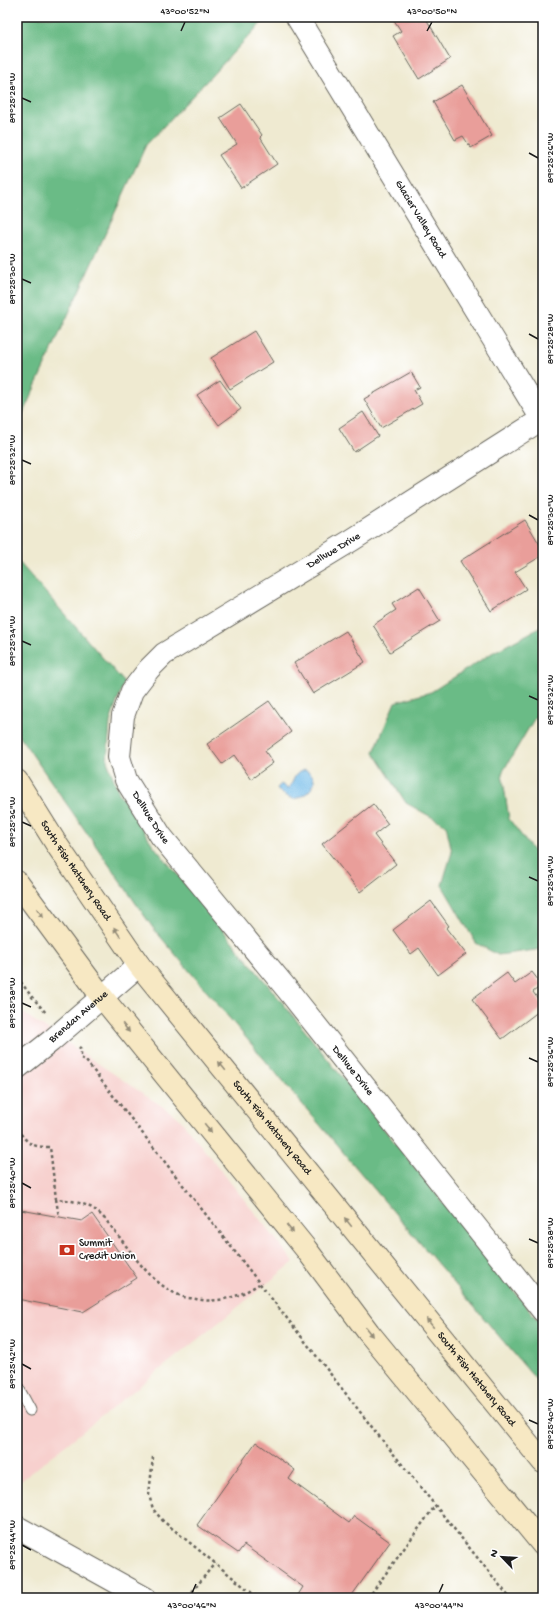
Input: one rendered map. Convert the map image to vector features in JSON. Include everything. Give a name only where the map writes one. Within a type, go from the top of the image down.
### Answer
[{"type":"main road","name":"South Fish Hatchery Road","points":[[17,782],[57,845],[139,964],[543,1462]]},
{"type":"main road","points":[[17,882],[102,997],[306,1249],[374,1339],[543,1545]]},
{"type":"street","name":"Glacier Valley Road","points":[[297,17],[542,420]]},
{"type":"street","name":"Dellvue Drive","points":[[542,420],[352,540],[164,654],[149,669],[132,692],[123,716],[119,756],[126,780],[161,836],[291,994],[543,1311]]},
{"type":"street","name":"Brendan Avenue","points":[[17,1068],[52,1041],[139,964]]},
{"type":"street","points":[[17,1527],[145,1598]]},
{"type":"lane","points":[[17,1386],[30,1410]]},
{"type":"path","points":[[17,977],[35,1000]]},
{"type":"path","points":[[81,1058],[86,1061],[259,1284],[510,1598]]},
{"type":"path","points":[[17,1129],[26,1141],[37,1147],[50,1147],[59,1217]]},
{"type":"path","points":[[56,1199],[76,1202],[92,1208],[103,1217],[148,1273],[162,1285],[179,1296],[206,1301],[229,1298],[246,1293],[259,1284]]},
{"type":"path","points":[[153,1458],[149,1495],[153,1509],[163,1521],[258,1598]]},
{"type":"path","points":[[368,1598],[435,1506]]},
{"type":"path","points":[[192,1592],[215,1563]]},
{"type":"shaded area","points":[[17,1009],[178,1117],[294,1262],[17,1484]]},
{"type":"green space","points":[[17,17],[267,17],[146,145],[17,426]]},
{"type":"green space","points":[[17,560],[124,682],[110,722],[107,761],[119,793],[153,845],[281,1001],[543,1327],[543,1388],[153,928],[18,734]]},
{"type":"green space","points":[[543,626],[543,704],[502,773],[509,819],[537,856],[543,859],[543,949],[498,955],[476,943],[442,885],[452,852],[446,825],[406,803],[374,752],[395,702],[431,692],[492,653]]},
{"type":"water","points":[[305,770],[314,778],[314,783],[309,791],[304,795],[293,799],[281,793],[277,788],[281,784],[288,789],[296,775]]},
{"type":"building","points":[[392,17],[425,17],[450,59],[419,79],[393,36],[401,31]]},
{"type":"building","points":[[462,85],[492,136],[471,148],[463,136],[455,140],[433,102]]},
{"type":"building","points":[[241,104],[262,135],[260,137],[277,164],[241,188],[219,155],[237,144],[220,118]]},
{"type":"building","points":[[254,331],[273,362],[230,389],[211,358]]},
{"type":"building","points":[[411,372],[420,387],[414,390],[422,404],[381,428],[364,399]]},
{"type":"building","points":[[220,380],[241,409],[219,425],[197,395]]},
{"type":"building","points":[[363,412],[378,436],[354,452],[339,428]]},
{"type":"building","points":[[525,520],[543,550],[543,555],[515,572],[526,589],[491,611],[460,561]]},
{"type":"building","points":[[419,587],[440,621],[390,652],[373,625],[396,610],[392,604]]},
{"type":"building","points":[[346,631],[365,662],[313,694],[294,663]]},
{"type":"building","points":[[269,701],[291,732],[265,751],[273,763],[251,779],[234,755],[222,764],[207,744]]},
{"type":"building","points":[[373,804],[388,824],[374,835],[396,864],[360,892],[322,844]]},
{"type":"building","points":[[431,901],[449,926],[446,928],[466,954],[438,975],[419,948],[411,954],[393,930]]},
{"type":"building","points":[[532,972],[542,985],[533,992],[543,1008],[502,1039],[472,999],[507,973],[515,984]]},
{"type":"building","name":"Summit Credit Union","points":[[21,1210],[82,1221],[92,1214],[137,1278],[83,1312],[17,1299],[17,1213]]},
{"type":"building","points":[[256,1442],[295,1470],[289,1479],[349,1523],[354,1516],[390,1542],[350,1598],[302,1598],[298,1595],[303,1587],[244,1545],[238,1553],[197,1525]]},
{"type":"place","name":"Summit Credit Union","points":[[67,1250]]}]
